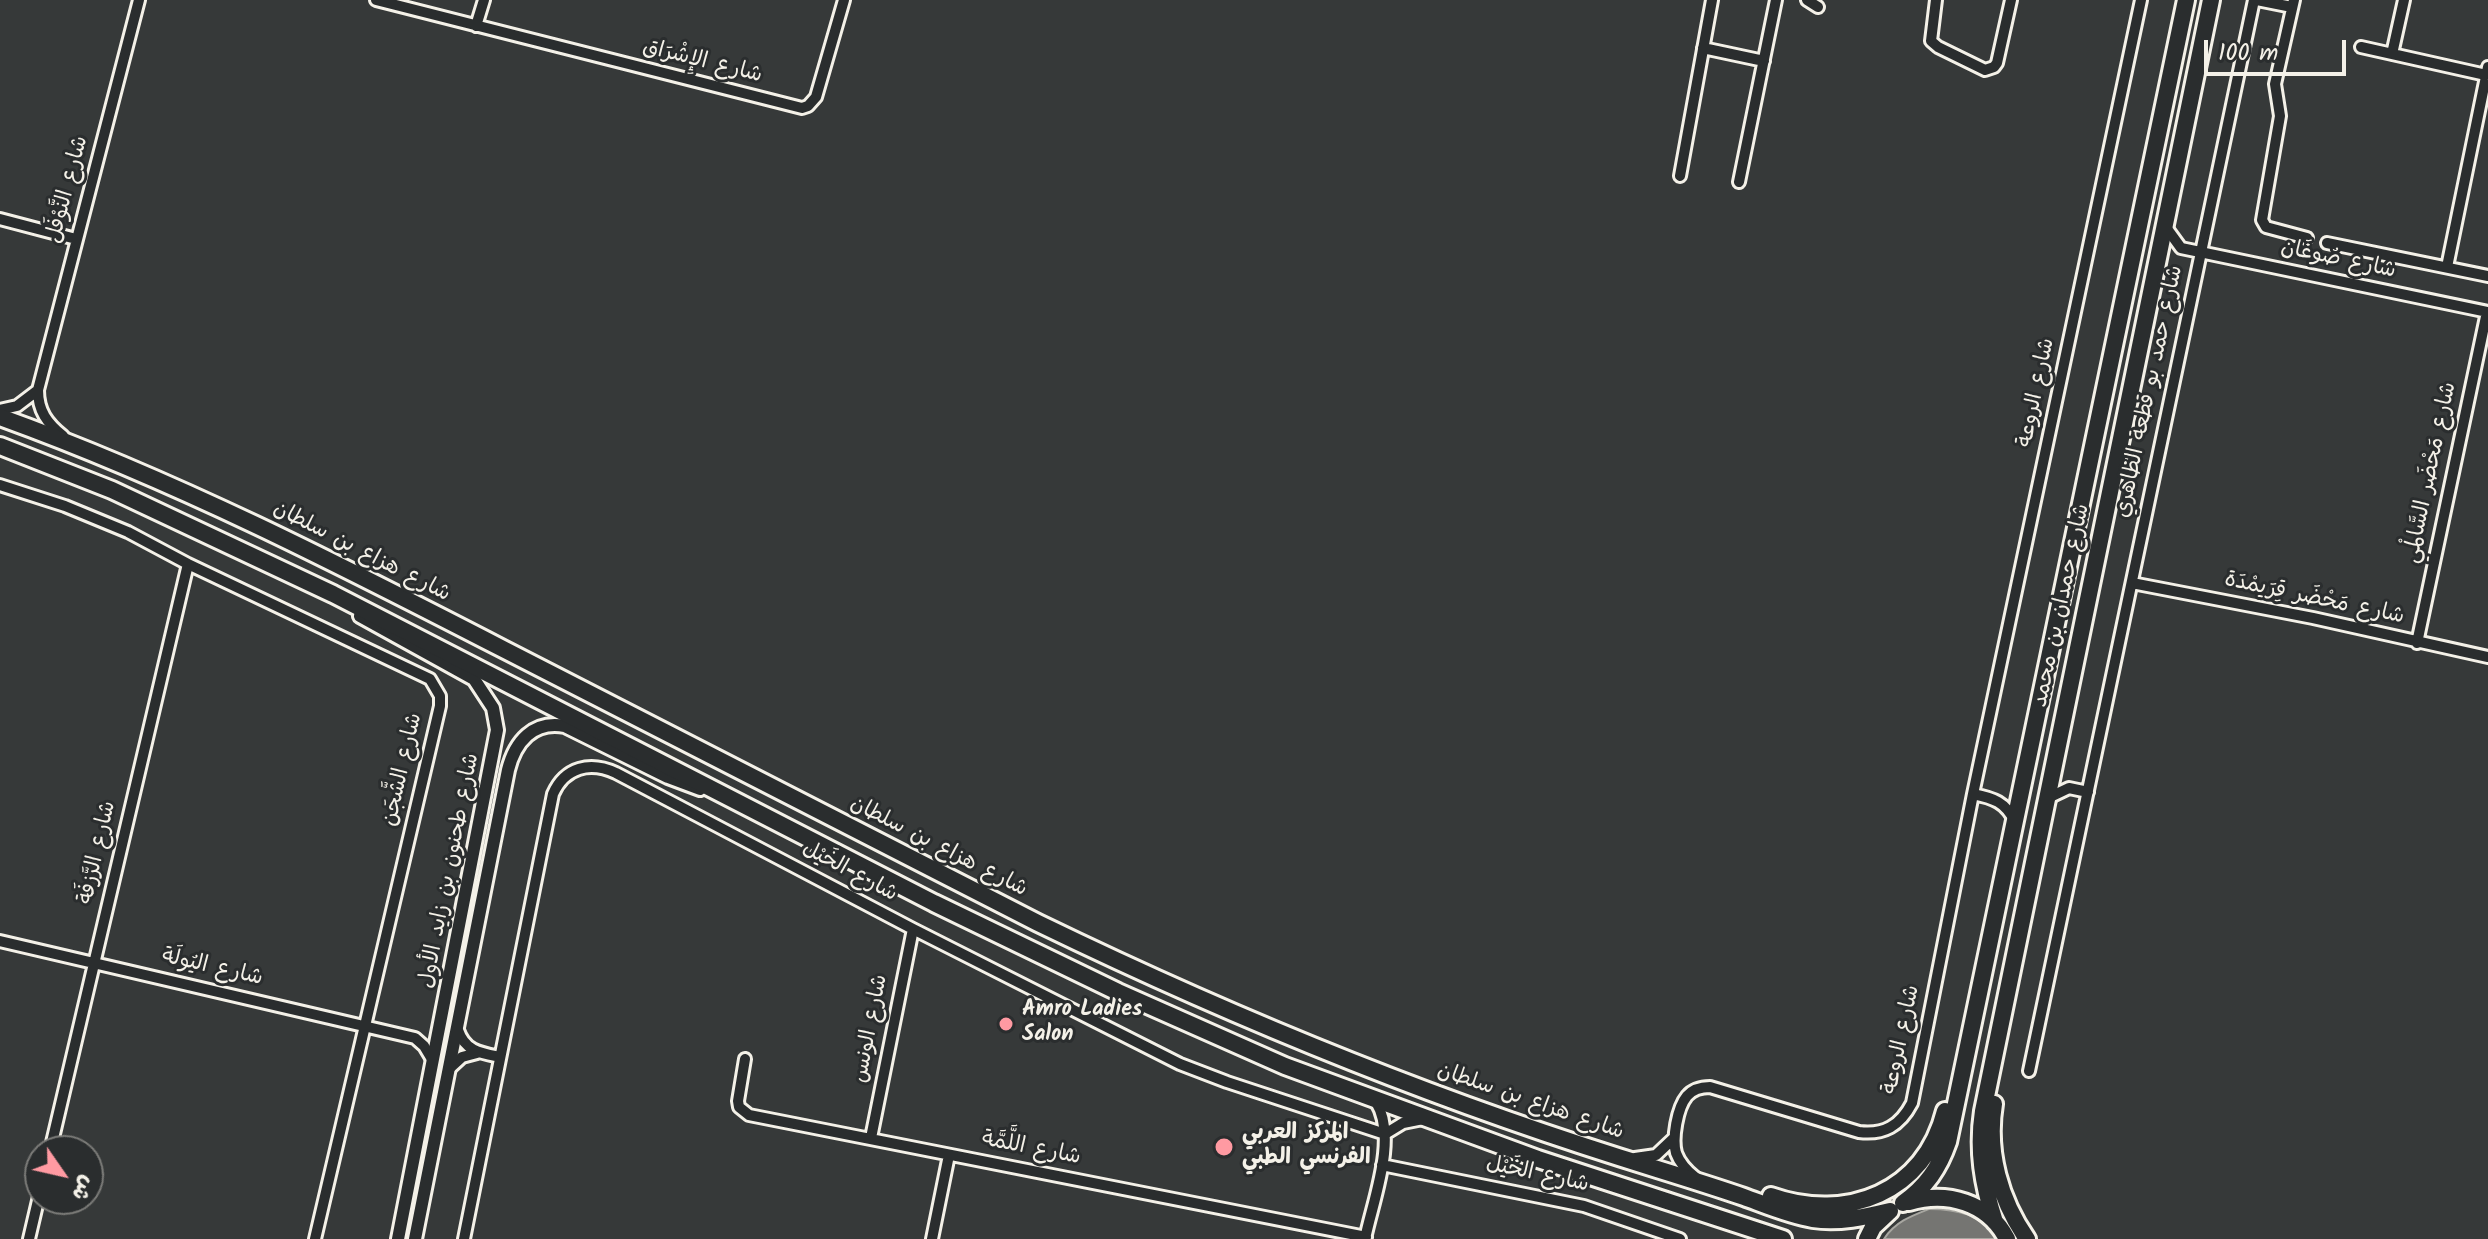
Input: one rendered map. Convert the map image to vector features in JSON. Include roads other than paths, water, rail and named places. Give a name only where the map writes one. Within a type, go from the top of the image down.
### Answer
[{"type":"main road","name":"شارع حمدان بن محمد","points":[[1867,1239],[1873,1227],[1927,1183],[1943,1156],[2186,0]]},
{"type":"main road","name":"شارع حمدان بن محمد","points":[[1995,1222],[1983,1181],[1980,1139],[2051,768],[2211,0]]},
{"type":"main road","name":"شارع هزاع بن سلطان","points":[[0,417],[72,443],[236,515],[1129,967],[1296,1040],[1386,1076],[1795,1215],[1814,1219],[1854,1219],[1928,1196],[1953,1197],[1976,1206],[1995,1222]]},
{"type":"main road","points":[[0,446],[8,453],[112,490],[333,594],[1064,967],[1199,1029],[1423,1119],[1783,1239]]},
{"type":"main road","points":[[1705,1184],[1746,1187],[1796,1203],[1830,1207],[1864,1200],[1895,1185],[1920,1161],[1938,1132],[1965,1012],[1983,971]]},
{"type":"main road","points":[[2009,976],[2010,1008],[1991,1137],[1993,1158],[2004,1198],[2027,1239]]},
{"type":"main road","points":[[1702,1212],[1721,1227],[1750,1239]]},
{"type":"main road","points":[[1995,1222],[2007,1239]]},
{"type":"street","name":"شارع النَّوْفَل","points":[[38,390],[139,0]]},
{"type":"street","name":"شارع الإِشْرَاق","points":[[376,0],[802,108],[816,97],[844,0]]},
{"type":"street","points":[[476,26],[484,0]]},
{"type":"street","points":[[1680,176],[1712,0]]},
{"type":"street","points":[[1739,182],[1776,0]]},
{"type":"street","points":[[1807,0],[1818,7]]},
{"type":"street","points":[[1936,0],[1931,41],[1985,70],[1997,63],[2011,0]]},
{"type":"street","name":"شارع الروعة","points":[[1674,1138],[1687,1096],[1701,1087],[1710,1087],[1859,1132],[1885,1131],[1906,1115],[1912,1103],[1973,794],[2141,0]]},
{"type":"street","points":[[2256,0],[2293,3],[2275,84],[2280,116],[2262,220],[2266,227],[2307,238]]},
{"type":"street","name":"شارع حمد بو قطعة الظاهري","points":[[2029,1071],[2256,0]]},
{"type":"street","points":[[2392,54],[2404,0]]},
{"type":"street","points":[[2361,47],[2487,71],[2447,267]]},
{"type":"street","points":[[1703,48],[1764,61]]},
{"type":"street","points":[[0,219],[76,239]]},
{"type":"street","points":[[2158,260],[2181,248],[2164,226]]},
{"type":"street","points":[[2327,243],[2488,276]]},
{"type":"street","name":"شارع صُوغَان","points":[[2181,248],[2487,312]]},
{"type":"street","name":"شارع مَحْضَر السَّالْمي","points":[[2417,643],[2487,312]]},
{"type":"street","points":[[0,410],[17,406],[38,390]]},
{"type":"street","points":[[38,390],[38,401],[45,418],[72,443]]},
{"type":"street","name":"شارع الشَّجَن","points":[[0,485],[97,518],[430,679],[437,687],[440,706],[315,1239]]},
{"type":"street","name":"شارع الرَّزفَة","points":[[54,1135],[188,564]]},
{"type":"street","name":"شارع مَحْضَر قِرَيمْدَة","points":[[2132,583],[2313,618],[2488,657]]},
{"type":"street","name":"شارع طحنون بن زايد الأول","points":[[333,594],[364,619],[474,679],[487,695],[496,719],[497,743],[398,1239]]},
{"type":"street","name":"شارع طحنون بن زايد الأول","points":[[415,1239],[514,750],[528,733],[548,725],[565,726],[679,782],[723,793]]},
{"type":"street","name":"شارع الخَيْل","points":[[464,1239],[553,794],[561,779],[582,767],[593,766],[616,773],[913,929],[1180,1064],[1385,1134]]},
{"type":"street","points":[[2051,768],[2069,788],[2088,792]]},
{"type":"street","points":[[1995,799],[2010,794],[2022,785]]},
{"type":"street","points":[[2046,799],[2069,788]]},
{"type":"street","points":[[1973,794],[1995,799],[2007,808],[2015,822]]},
{"type":"street","name":"شارع الونس","points":[[871,1138],[913,929]]},
{"type":"street","name":"شارع اليُولَة","points":[[0,941],[415,1038]]},
{"type":"street","points":[[433,1061],[415,1038],[440,1025]]},
{"type":"street","points":[[458,1030],[465,1044],[477,1053]]},
{"type":"street","points":[[450,1068],[462,1057],[477,1053],[500,1057]]},
{"type":"street","name":"شارع اللَّمَّة","points":[[745,1059],[738,1101],[743,1112],[1365,1238]]},
{"type":"street","points":[[1365,1238],[1382,1165],[1385,1134],[1384,1117],[1376,1102]]},
{"type":"street","points":[[1385,1134],[1403,1123],[1423,1119]]},
{"type":"street","points":[[1619,1157],[1656,1155],[1674,1138],[1680,1160],[1705,1184]]},
{"type":"street","points":[[932,1239],[949,1155]]},
{"type":"street","name":"شارع الخَيْل","points":[[1382,1165],[1584,1206],[1680,1239]]},
{"type":"street","points":[[29,1239],[35,1215]]},
{"type":"place","name":"Amro Ladies Salon","points":[[1006,1024]]},
{"type":"place","name":"المركز العربي الفرنسي الطبي","points":[[1224,1147]]}]
